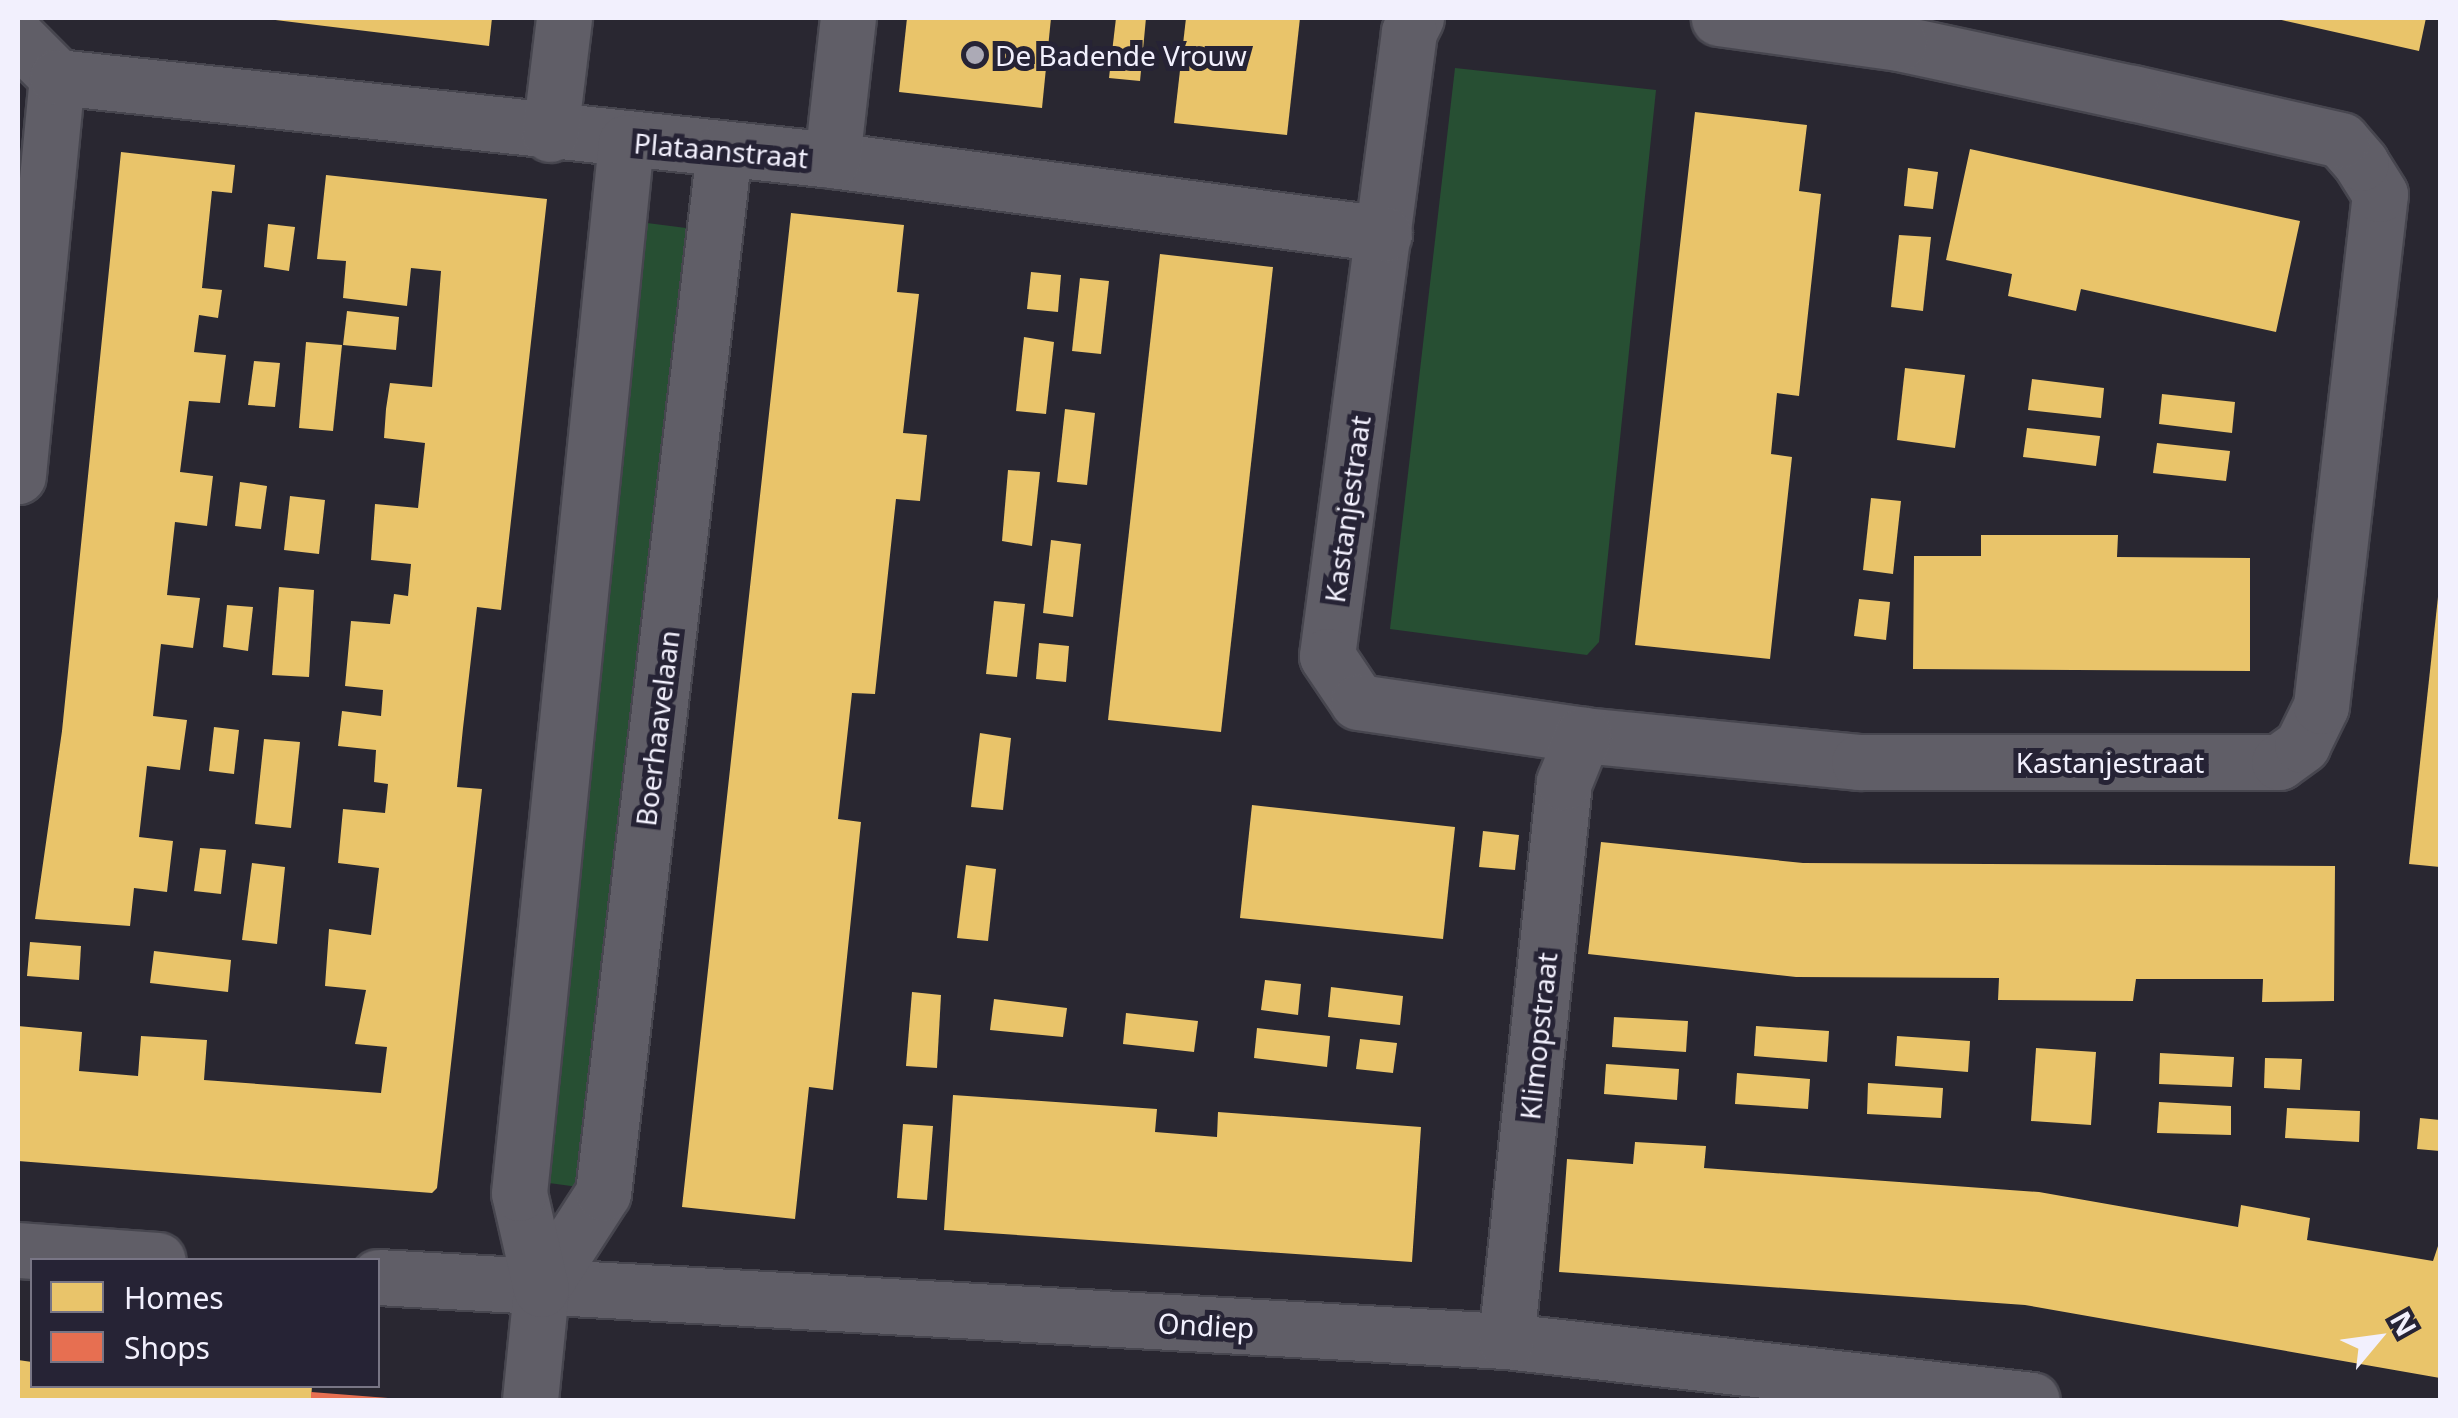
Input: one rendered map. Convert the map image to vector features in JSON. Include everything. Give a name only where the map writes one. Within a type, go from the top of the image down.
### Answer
[{"type":"street","points":[[550,134],[564,18]]},
{"type":"street","points":[[832,160],[848,18]]},
{"type":"street","name":"Kastanjestraat","points":[[1416,18],[1409,32],[1327,656],[1358,702],[1584,735],[1859,762],[2279,762],[2302,745],[2321,706],[2380,194],[2361,163],[2341,140],[1899,43],[1719,18]]},
{"type":"street","points":[[18,38],[57,76],[30,220],[18,476]]},
{"type":"street","name":"Plataanstraat","points":[[57,76],[550,134],[832,160],[1384,234]]},
{"type":"street","name":"Boerhaavelaan","points":[[530,1400],[541,1290],[518,1192],[626,142]]},
{"type":"street","name":"Boerhaavelaan","points":[[541,1290],[603,1193],[724,150]]},
{"type":"street","name":"Klimopstraat","points":[[1506,1342],[1564,782],[1584,735]]},
{"type":"street","points":[[18,1250],[130,1258]]},
{"type":"street","name":"Ondiep","points":[[380,1278],[1506,1342],[2032,1400]]},
{"type":"green space","points":[[1455,68],[1656,90],[1599,642],[1587,655],[1390,629]]},
{"type":"green space","points":[[647,223],[694,229],[586,1188],[534,1181]]},
{"type":"building: Homes","points":[[259,18],[492,18],[489,46]]},
{"type":"building: Homes","name":"De Badende Vrouw","points":[[907,18],[1051,18],[1042,108],[899,92]]},
{"type":"building: Homes","points":[[1116,18],[1146,18],[1140,81],[1109,78]]},
{"type":"building: Homes","points":[[1186,18],[1300,18],[1287,135],[1174,123]]},
{"type":"building: Homes","points":[[2273,18],[2426,18],[2419,51]]},
{"type":"building: Homes","points":[[1695,112],[1807,125],[1799,191],[1821,194],[1799,396],[1777,393],[1771,454],[1792,457],[1770,659],[1635,645]]},
{"type":"building: Homes","points":[[1970,149],[2300,221],[2276,332],[2081,289],[2076,311],[2008,296],[2012,274],[1946,260]]},
{"type":"building: Homes","points":[[121,152],[235,165],[232,193],[212,191],[202,288],[222,290],[218,318],[199,315],[194,352],[226,355],[220,403],[189,401],[180,472],[213,476],[207,526],[175,522],[167,595],[200,598],[193,648],[161,644],[153,716],[187,720],[180,770],[147,766],[139,837],[173,841],[167,892],[134,888],[130,926],[35,919],[62,731]]},
{"type":"building: Homes","points":[[1908,168],[1938,172],[1933,209],[1904,206]]},
{"type":"building: Homes","points":[[326,175],[547,199],[501,610],[477,607],[463,728],[457,787],[482,789],[437,1188],[432,1193],[18,1161],[18,1026],[82,1032],[79,1071],[138,1076],[141,1036],[207,1040],[204,1080],[381,1093],[387,1047],[355,1044],[366,990],[325,986],[329,929],[371,935],[379,868],[338,863],[343,809],[385,813],[388,784],[374,782],[376,750],[338,746],[342,711],[381,716],[383,690],[345,686],[351,621],[390,624],[394,594],[408,596],[411,564],[371,560],[375,504],[418,508],[425,443],[384,438],[386,409],[390,383],[432,387],[441,271],[411,268],[407,306],[343,298],[346,261],[317,259]]},
{"type":"building: Homes","points":[[791,213],[904,225],[897,292],[919,294],[903,433],[927,435],[920,501],[896,499],[875,694],[852,693],[838,819],[861,822],[833,1090],[809,1087],[795,1219],[682,1207]]},
{"type":"building: Homes","points":[[268,224],[295,227],[289,271],[264,267]]},
{"type":"building: Homes","points":[[1899,235],[1931,237],[1923,311],[1891,307]]},
{"type":"building: Homes","points":[[1160,254],[1273,267],[1221,732],[1108,720]]},
{"type":"building: Homes","points":[[1031,272],[1061,275],[1058,312],[1027,309]]},
{"type":"building: Homes","points":[[1080,278],[1109,281],[1101,354],[1072,351]]},
{"type":"building: Homes","points":[[347,311],[399,317],[396,350],[343,345]]},
{"type":"building: Homes","points":[[1024,337],[1054,342],[1046,414],[1016,411]]},
{"type":"building: Homes","points":[[306,342],[342,345],[333,431],[299,428]]},
{"type":"building: Homes","points":[[254,361],[280,363],[275,407],[248,405]]},
{"type":"building: Homes","points":[[1905,368],[1965,375],[1955,448],[1897,440]]},
{"type":"building: Homes","points":[[2032,379],[2104,388],[2101,418],[2028,410]]},
{"type":"building: Homes","points":[[2162,394],[2235,402],[2232,433],[2159,424]]},
{"type":"building: Homes","points":[[1065,409],[1095,413],[1087,485],[1057,482]]},
{"type":"building: Homes","points":[[2027,428],[2100,436],[2096,466],[2023,457]]},
{"type":"building: Homes","points":[[2157,443],[2230,451],[2226,481],[2153,473]]},
{"type":"building: Homes","points":[[1008,470],[1040,472],[1032,546],[1002,541]]},
{"type":"building: Homes","points":[[240,482],[267,486],[261,529],[235,526]]},
{"type":"building: Homes","points":[[290,496],[325,500],[319,554],[284,550]]},
{"type":"building: Homes","points":[[1871,498],[1901,501],[1893,574],[1863,570]]},
{"type":"building: Homes","points":[[1981,535],[2118,535],[2117,557],[2250,558],[2250,671],[1913,669],[1914,556],[1981,556]]},
{"type":"building: Homes","points":[[1051,540],[1081,544],[1073,617],[1043,613]]},
{"type":"building: Homes","points":[[279,587],[314,590],[309,677],[272,675]]},
{"type":"building: Homes","points":[[2440,597],[2440,867],[2409,864]]},
{"type":"building: Homes","points":[[1859,599],[1890,602],[1886,640],[1854,636]]},
{"type":"building: Homes","points":[[994,601],[1025,604],[1017,677],[986,674]]},
{"type":"building: Homes","points":[[227,605],[253,607],[248,651],[223,647]]},
{"type":"building: Homes","points":[[1039,643],[1069,646],[1066,682],[1036,679]]},
{"type":"building: Homes","points":[[214,727],[239,730],[234,774],[209,771]]},
{"type":"building: Homes","points":[[980,733],[1011,738],[1003,810],[971,807]]},
{"type":"building: Homes","points":[[264,739],[300,742],[291,828],[255,824]]},
{"type":"building: Homes","points":[[1252,805],[1455,827],[1443,939],[1240,918]]},
{"type":"building: Homes","points":[[1483,831],[1519,835],[1515,870],[1479,867]]},
{"type":"building: Homes","points":[[1601,842],[1803,863],[2335,866],[2334,1001],[2262,1002],[2263,979],[2136,979],[2133,1001],[1998,1000],[1999,978],[1796,977],[1588,954]]},
{"type":"building: Homes","points":[[200,848],[226,850],[221,894],[194,891]]},
{"type":"building: Homes","points":[[252,863],[285,867],[277,944],[242,940]]},
{"type":"building: Homes","points":[[966,865],[996,869],[988,941],[957,938]]},
{"type":"building: Homes","points":[[30,942],[81,946],[79,980],[27,976]]},
{"type":"building: Homes","points":[[154,951],[231,960],[228,992],[150,983]]},
{"type":"building: Homes","points":[[1265,980],[1301,984],[1298,1015],[1261,1010]]},
{"type":"building: Homes","points":[[1331,987],[1403,996],[1400,1025],[1328,1017]]},
{"type":"building: Homes","points":[[912,992],[941,995],[937,1068],[906,1066]]},
{"type":"building: Homes","points":[[994,999],[1067,1008],[1063,1037],[990,1030]]},
{"type":"building: Homes","points":[[1126,1013],[1198,1021],[1194,1052],[1123,1044]]},
{"type":"building: Homes","points":[[1614,1017],[1688,1021],[1686,1052],[1612,1047]]},
{"type":"building: Homes","points":[[1756,1026],[1829,1031],[1827,1062],[1754,1056]]},
{"type":"building: Homes","points":[[1257,1028],[1330,1036],[1327,1067],[1254,1058]]},
{"type":"building: Homes","points":[[1897,1036],[1970,1041],[1968,1072],[1895,1066]]},
{"type":"building: Homes","points":[[1360,1039],[1397,1043],[1393,1073],[1356,1069]]},
{"type":"building: Homes","points":[[2036,1048],[2096,1052],[2091,1125],[2031,1121]]},
{"type":"building: Homes","points":[[2160,1053],[2234,1057],[2232,1087],[2159,1084]]},
{"type":"building: Homes","points":[[2265,1058],[2302,1059],[2300,1090],[2264,1088]]},
{"type":"building: Homes","points":[[1606,1064],[1679,1069],[1677,1100],[1604,1094]]},
{"type":"building: Homes","points":[[1737,1073],[1810,1079],[1808,1109],[1735,1104]]},
{"type":"building: Homes","points":[[1868,1083],[1943,1088],[1941,1118],[1867,1114]]},
{"type":"building: Homes","points":[[953,1095],[1157,1109],[1155,1132],[1217,1137],[1218,1112],[1421,1127],[1412,1262],[944,1230]]},
{"type":"building: Homes","points":[[2159,1102],[2231,1106],[2231,1135],[2157,1133]]},
{"type":"building: Homes","points":[[2287,1108],[2360,1111],[2359,1142],[2285,1138]]},
{"type":"building: Homes","points":[[2420,1118],[2440,1120],[2440,1151],[2417,1149]]},
{"type":"building: Homes","points":[[903,1124],[933,1126],[927,1200],[897,1198]]},
{"type":"building: Homes","points":[[1635,1142],[1706,1146],[1704,1168],[2039,1192],[2238,1227],[2241,1205],[2310,1218],[2307,1240],[2433,1261],[2440,1240],[2440,1378],[2025,1305],[1559,1272],[1567,1159],[1633,1164]]},
{"type":"building: Homes","points":[[18,1360],[30,1362],[30,1388],[312,1388],[311,1400],[18,1400]]},
{"type":"building: Shops","points":[[311,1392],[388,1398],[388,1400],[311,1400]]},
{"type":"place","name":"De Badende Vrouw","points":[[975,55]]}]
